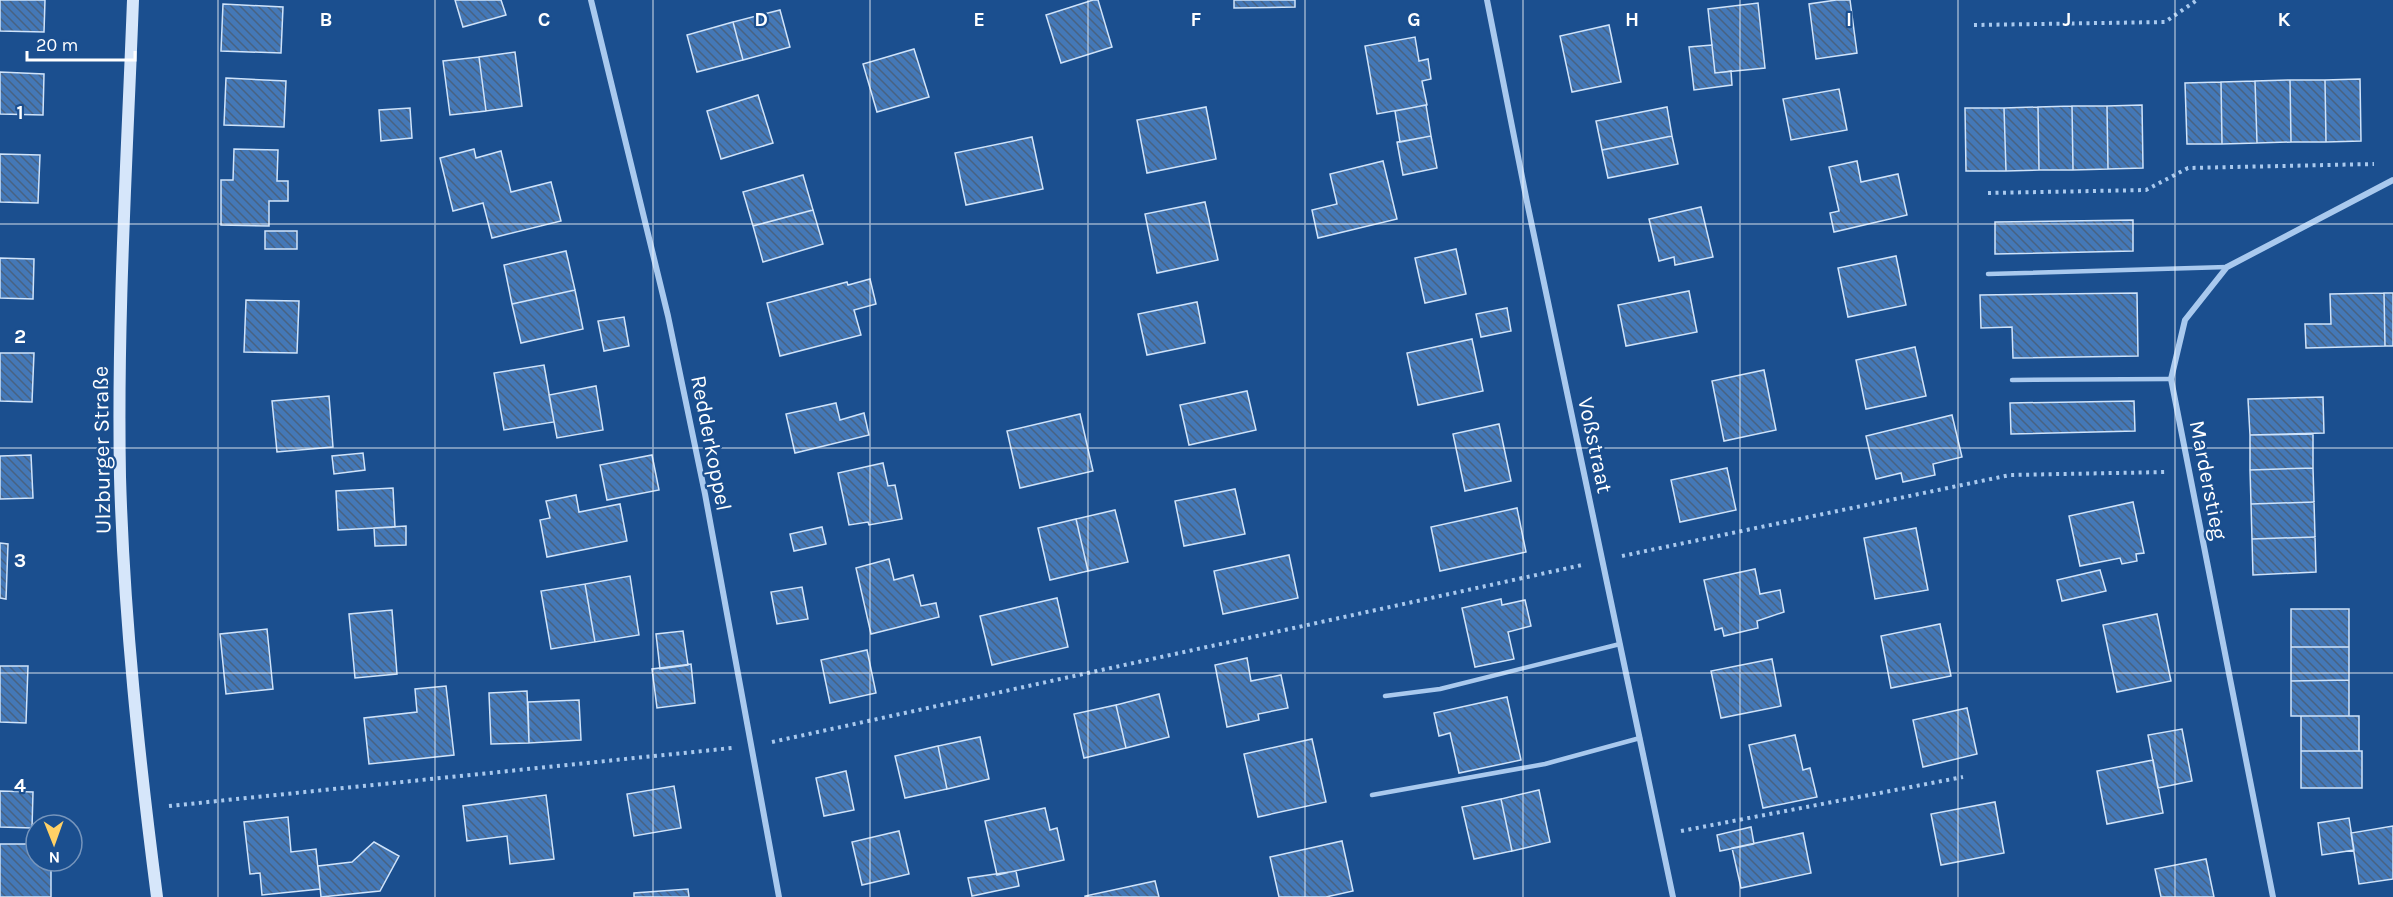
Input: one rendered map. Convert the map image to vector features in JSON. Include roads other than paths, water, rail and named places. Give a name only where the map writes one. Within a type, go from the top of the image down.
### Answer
[{"type":"main road","name":"Ulzburger Straße","points":[[133,0],[120,326],[120,477],[127,623],[157,897]]},
{"type":"street","name":"Redderkoppel","points":[[591,0],[663,294],[705,494],[779,897]]},
{"type":"street","name":"Voßstraat","points":[[1487,0],[1673,897]]},
{"type":"street","name":"Marderstieg","points":[[2273,897],[2171,379],[2185,320],[2227,267],[2393,180]]},
{"type":"lane","points":[[1988,274],[2227,267]]},
{"type":"lane","points":[[2012,380],[2171,379]]},
{"type":"lane","points":[[1385,696],[1440,689],[1620,644]]},
{"type":"lane","points":[[1372,795],[1545,764],[1640,738]]}]
